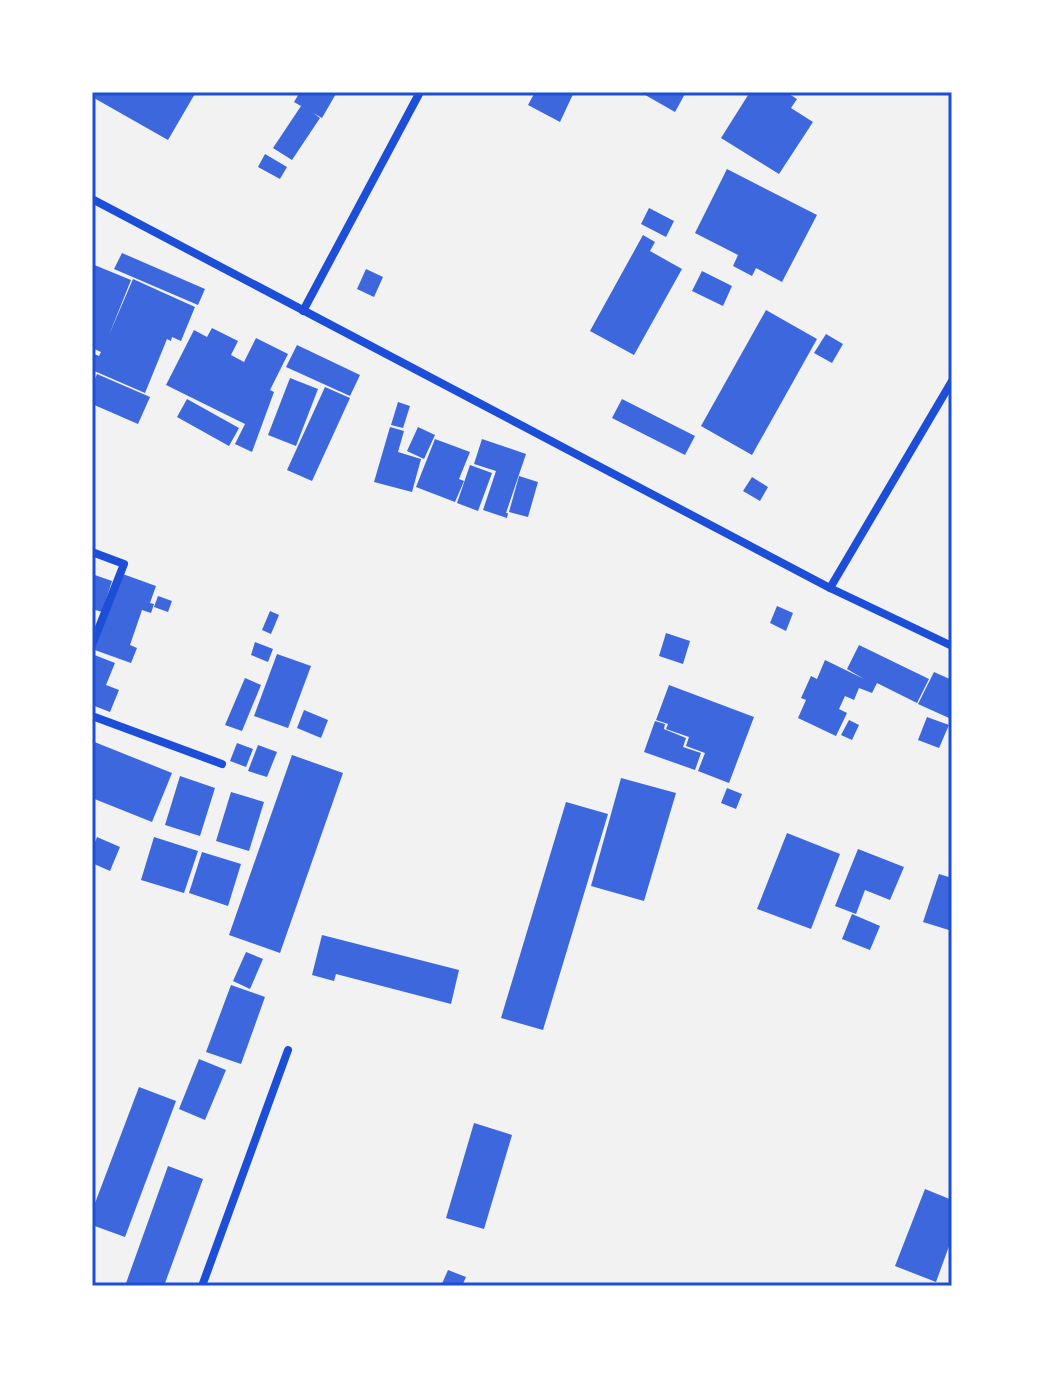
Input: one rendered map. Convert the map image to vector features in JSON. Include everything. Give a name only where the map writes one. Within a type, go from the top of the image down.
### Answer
[{"type":"street","points":[[303,311],[420,92]]},
{"type":"street","points":[[92,199],[830,588],[952,646]]},
{"type":"street","points":[[830,588],[952,381]]},
{"type":"street","points":[[92,552],[124,564],[92,645]]},
{"type":"street","points":[[92,716],[222,764]]},
{"type":"street","points":[[202,1286],[288,1050]]},
{"type":"building","points":[[97,92],[196,92],[168,140],[94,98]]},
{"type":"building","points":[[300,92],[337,92],[322,118],[313,113],[320,118],[292,160],[273,148],[301,106],[294,102]]},
{"type":"building","points":[[535,92],[574,92],[560,122],[528,105]]},
{"type":"building","points":[[640,92],[686,92],[675,112]]},
{"type":"building","points":[[750,92],[786,92],[797,99],[791,108],[813,122],[779,174],[721,138]]},
{"type":"building","points":[[265,154],[287,167],[280,179],[258,167]]},
{"type":"building","points":[[727,169],[817,215],[782,282],[756,268],[752,276],[733,266],[738,255],[695,233]]},
{"type":"building","points":[[649,208],[674,221],[666,237],[641,224]]},
{"type":"building","points":[[643,235],[655,242],[650,251],[682,269],[634,355],[590,331]]},
{"type":"building","points":[[122,253],[205,289],[198,305],[114,269]]},
{"type":"building","points":[[92,264],[131,280],[109,335],[133,279],[195,307],[181,341],[172,337],[171,341],[167,339],[145,393],[92,370],[92,353],[99,356],[101,352],[92,348]]},
{"type":"building","points":[[366,269],[383,277],[374,297],[357,289]]},
{"type":"building","points":[[702,271],[732,286],[723,306],[692,291]]},
{"type":"building","points":[[766,310],[817,339],[752,455],[701,426]]},
{"type":"building","points":[[212,328],[238,341],[231,355],[244,362],[256,338],[288,354],[270,390],[274,392],[252,452],[235,444],[245,424],[166,385],[194,330],[207,337]]},
{"type":"building","points":[[826,334],[843,344],[832,363],[814,353]]},
{"type":"building","points":[[297,345],[360,375],[350,396],[286,367]]},
{"type":"building","points":[[97,374],[150,397],[138,424],[92,404],[92,386]]},
{"type":"building","points":[[290,378],[318,389],[296,446],[268,435]]},
{"type":"building","points":[[325,387],[350,398],[312,481],[287,470]]},
{"type":"building","points":[[187,399],[239,428],[229,446],[177,417]]},
{"type":"building","points":[[622,399],[695,436],[685,455],[612,418]]},
{"type":"building","points":[[398,402],[410,406],[403,428],[391,425]]},
{"type":"building","points":[[390,427],[404,431],[398,452],[421,459],[412,492],[374,482]]},
{"type":"building","points":[[418,427],[435,435],[424,459],[407,451]]},
{"type":"building","points":[[435,439],[470,452],[459,479],[464,481],[455,502],[416,487]]},
{"type":"building","points":[[482,439],[526,454],[507,518],[483,510],[496,471],[474,464]]},
{"type":"building","points":[[470,465],[492,473],[478,511],[457,503]]},
{"type":"building","points":[[519,476],[538,482],[528,517],[509,512]]},
{"type":"building","points":[[752,477],[768,487],[760,501],[743,491]]},
{"type":"building","points":[[120,573],[156,586],[150,603],[154,604],[151,613],[142,610],[130,645],[137,648],[131,663],[92,649]]},
{"type":"building","points":[[92,574],[112,581],[102,612],[92,609]]},
{"type":"building","points":[[158,596],[172,601],[168,612],[154,607]]},
{"type":"building","points":[[777,606],[793,613],[786,631],[770,623]]},
{"type":"building","points":[[270,611],[279,615],[271,634],[262,630]]},
{"type":"building","points":[[666,633],[690,641],[683,664],[659,656]]},
{"type":"building","points":[[255,642],[273,649],[268,662],[251,655]]},
{"type":"building","points":[[859,645],[929,679],[917,703],[877,683],[872,693],[859,688],[854,700],[845,696],[839,709],[847,713],[836,736],[798,718],[806,700],[801,698],[811,676],[817,679],[825,660],[864,679],[847,669]]},
{"type":"building","points":[[92,654],[115,663],[106,685],[119,690],[110,712],[92,705]]},
{"type":"building","points":[[277,654],[311,666],[288,728],[254,716]]},
{"type":"building","points":[[934,672],[952,680],[952,713],[949,718],[918,704]]},
{"type":"building","points":[[245,678],[261,685],[242,731],[225,725]]},
{"type":"building","points":[[669,685],[754,717],[729,783],[698,771],[705,753],[686,746],[689,737],[666,729],[668,724],[656,720]]},
{"type":"building","points":[[304,710],[328,720],[321,738],[297,728]]},
{"type":"building","points":[[927,717],[949,725],[939,748],[918,740]]},
{"type":"building","points":[[849,720],[859,725],[852,740],[841,735]]},
{"type":"building","points":[[655,721],[665,724],[664,729],[686,738],[683,747],[701,753],[695,770],[644,752]]},
{"type":"building","points":[[92,741],[172,773],[152,822],[92,798]]},
{"type":"building","points":[[237,743],[253,749],[246,767],[230,761]]},
{"type":"building","points":[[258,745],[277,752],[267,777],[248,771]]},
{"type":"building","points":[[292,755],[343,773],[280,953],[229,935]]},
{"type":"building","points":[[180,776],[215,788],[200,836],[165,825]]},
{"type":"building","points":[[621,778],[676,793],[644,901],[591,886]]},
{"type":"building","points":[[727,788],[742,794],[736,809],[721,803]]},
{"type":"building","points":[[231,792],[264,802],[249,851],[216,841]]},
{"type":"building","points":[[566,802],[608,814],[543,1030],[501,1018]]},
{"type":"building","points":[[787,833],[840,854],[811,929],[757,909]]},
{"type":"building","points":[[97,837],[120,847],[110,871],[92,863],[92,850]]},
{"type":"building","points":[[154,837],[198,851],[184,893],[141,880]]},
{"type":"building","points":[[858,849],[904,867],[890,900],[865,890],[856,914],[835,906]]},
{"type":"building","points":[[202,852],[241,864],[228,906],[189,893]]},
{"type":"building","points":[[939,874],[952,878],[952,931],[923,922]]},
{"type":"building","points":[[852,914],[880,926],[870,950],[842,939]]},
{"type":"building","points":[[322,935],[459,970],[451,1004],[336,974],[334,981],[312,975]]},
{"type":"building","points":[[246,952],[263,959],[250,989],[233,981]]},
{"type":"building","points":[[231,985],[265,997],[241,1064],[206,1052]]},
{"type":"building","points":[[199,1059],[226,1070],[205,1120],[179,1109]]},
{"type":"building","points":[[139,1087],[176,1101],[125,1237],[92,1225],[92,1211]]},
{"type":"building","points":[[474,1123],[512,1135],[484,1229],[446,1218]]},
{"type":"building","points":[[168,1166],[203,1179],[164,1286],[125,1286]]},
{"type":"building","points":[[925,1189],[952,1200],[952,1238],[936,1282],[895,1266]]},
{"type":"building","points":[[448,1270],[466,1277],[462,1286],[441,1286]]}]
